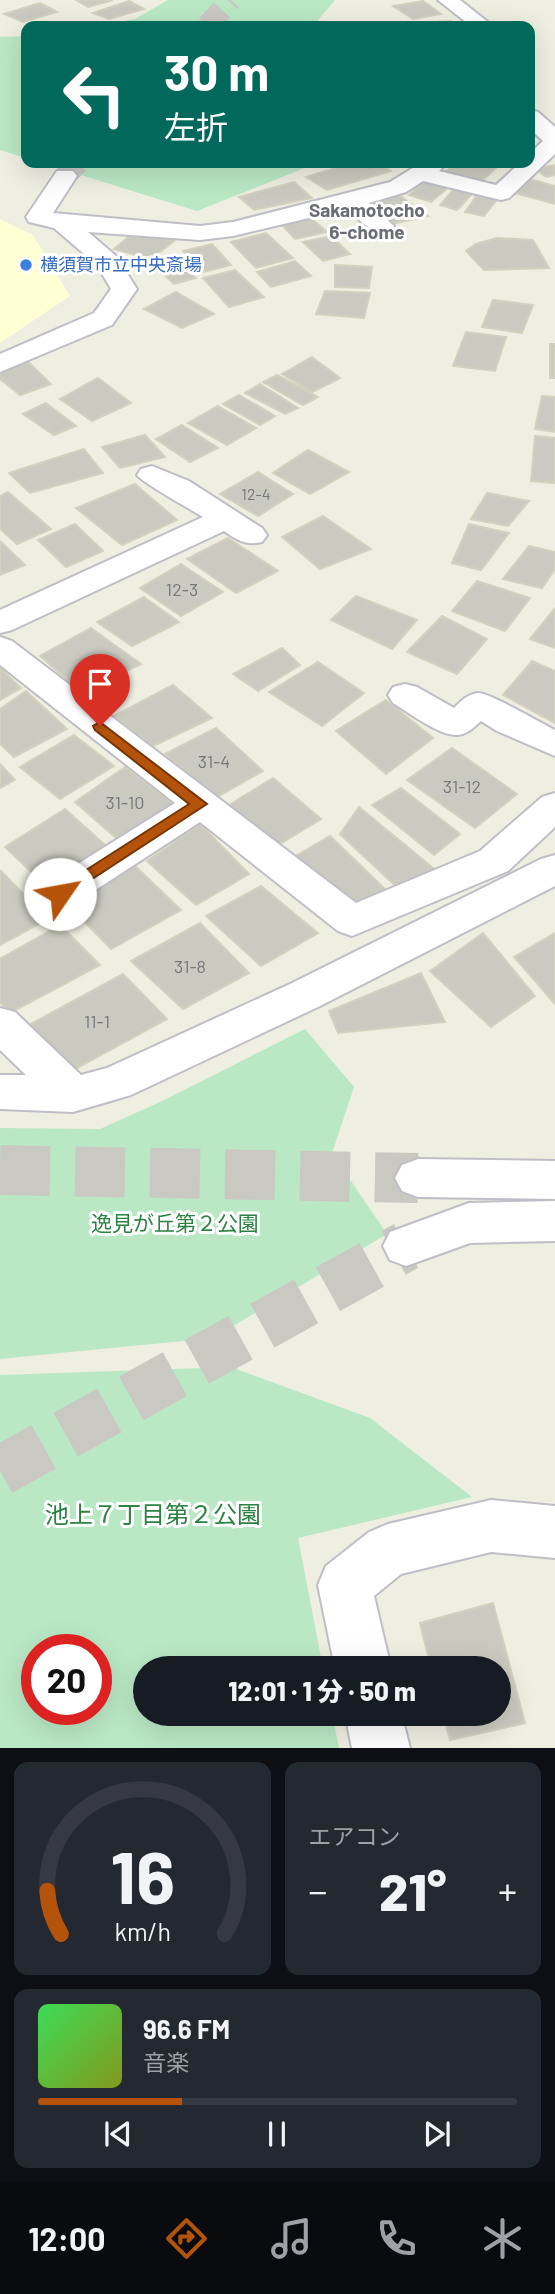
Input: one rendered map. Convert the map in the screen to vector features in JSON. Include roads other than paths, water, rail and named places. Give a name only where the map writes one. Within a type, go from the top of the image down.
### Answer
[{"type":"street","points":[[448,0],[476,21]]},
{"type":"street","points":[[535,118],[555,119]]},
{"type":"street","points":[[535,122],[555,141],[535,160]]},
{"type":"street","points":[[50,220],[200,233],[233,229],[352,201],[398,187],[428,168],[501,193],[527,168]]},
{"type":"street","points":[[50,220],[65,176]]},
{"type":"street","points":[[352,201],[382,226]]},
{"type":"street","points":[[0,364],[103,319],[124,289],[107,261],[50,220]]},
{"type":"street","points":[[0,623],[238,526],[178,487],[152,475]]},
{"type":"street","points":[[0,648],[352,921],[494,861],[555,806]]},
{"type":"street","points":[[405,695],[456,724],[480,704],[509,723],[555,744]]},
{"type":"street","points":[[60,894],[200,804]]},
{"type":"street","points":[[0,1092],[73,1094],[116,1083],[255,1018],[555,869]]},
{"type":"street","points":[[0,1024],[73,1094]]},
{"type":"street","points":[[418,1178],[555,1180]]},
{"type":"street","points":[[406,1246],[469,1223],[555,1221]]},
{"type":"street","points":[[360,1656],[345,1585],[388,1551],[491,1526],[555,1532]]},
{"type":"street","points":[[376,1726],[381,1748]]},
{"type":"tunnel","points":[[212,21],[231,0]]},
{"type":"tunnel","points":[[65,176],[73,168]]},
{"type":"tunnel","points":[[0,1170],[418,1178]]},
{"type":"tunnel","points":[[0,1471],[406,1246]]},
{"type":"place","name":"横須賀市立中央斎場","points":[[26,265]]},
{"type":"district","name":"Sakamotocho 6-chome","points":[[367,221]]},
{"type":"park label","name":"逸見が丘第２公園","points":[[175,1224]]},
{"type":"park label","name":"池上７丁目第２公園","points":[[153,1515]]}]
